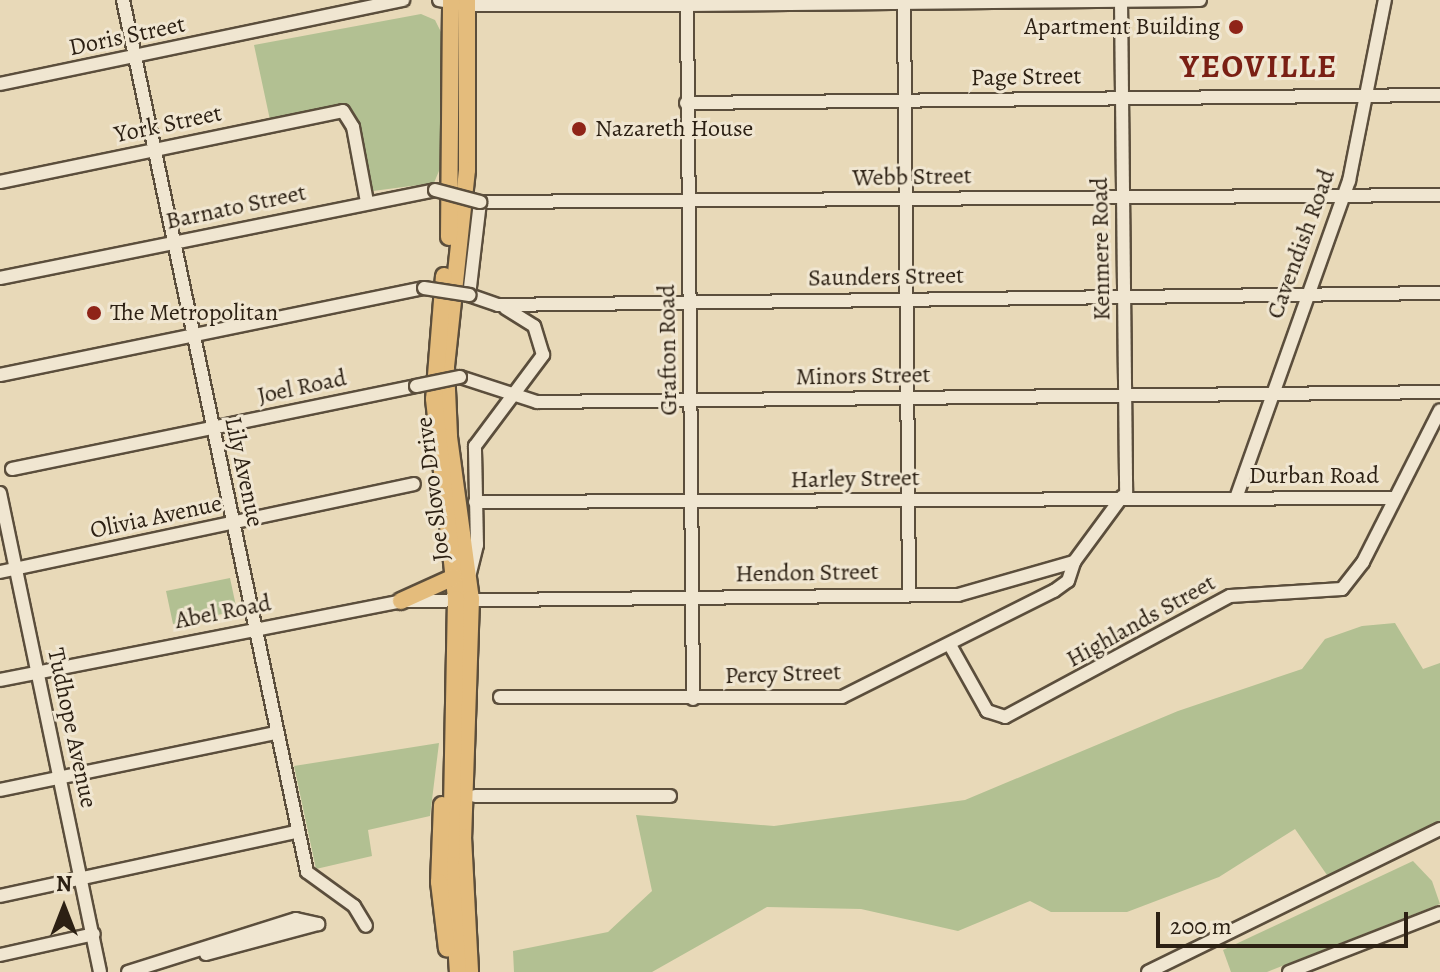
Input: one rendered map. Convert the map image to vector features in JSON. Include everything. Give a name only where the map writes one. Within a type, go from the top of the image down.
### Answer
[{"type":"main road","name":"Joe Slovo Drive","points":[[455,1],[453,193],[434,399],[461,576],[470,727],[455,972]]},
{"type":"main road","points":[[401,601],[461,576]]},
{"type":"main road","name":"Joe Slovo Drive","points":[[463,599],[452,757],[464,797],[471,972]]},
{"type":"main road","points":[[452,757],[443,791],[439,882],[455,972]]},
{"type":"street","name":"Lily Avenue","points":[[123,0],[297,832],[309,877],[351,903],[366,926]]},
{"type":"street","points":[[326,0],[329,14]]},
{"type":"street","name":"Doris Street","points":[[0,84],[403,0]]},
{"type":"street","points":[[455,1],[1200,0]]},
{"type":"street","name":"Cavendish Road","points":[[1236,498],[1344,195],[1385,0]]},
{"type":"street","name":"Kenmere Road","points":[[1121,1],[1124,497]]},
{"type":"street","points":[[904,2],[909,594]]},
{"type":"street","name":"Grafton Road","points":[[687,3],[693,699]]},
{"type":"street","name":"Page Street","points":[[686,103],[1440,95]]},
{"type":"street","name":"York Street","points":[[0,182],[346,112],[367,202]]},
{"type":"street","name":"Barnato Street","points":[[0,278],[435,190],[480,202]]},
{"type":"street","name":"Webb Street","points":[[480,202],[688,203],[905,198],[1440,195]]},
{"type":"street","points":[[469,295],[480,202]]},
{"type":"street","name":"Saunders Street","points":[[193,334],[424,288],[469,295],[503,307],[689,300],[1440,293]]},
{"type":"street","points":[[461,576],[477,545],[475,446],[512,398],[538,347],[532,333],[503,307]]},
{"type":"street","points":[[0,375],[193,334]]},
{"type":"street","name":"Minors Street","points":[[460,377],[512,398],[690,400],[1440,392]]},
{"type":"street","name":"Joel Road","points":[[12,469],[460,377]]},
{"type":"street","points":[[1393,498],[1440,410]]},
{"type":"street","name":"Olivia Avenue","points":[[0,572],[414,484]]},
{"type":"street","name":"Tudhope Avenue","points":[[0,493],[100,972]]},
{"type":"street","points":[[1074,562],[1124,497]]},
{"type":"street","name":"Harley Street","points":[[475,502],[1236,498]]},
{"type":"street","name":"Durban Road","points":[[1236,498],[1393,498]]},
{"type":"street","name":"Highlands Street","points":[[950,645],[987,711],[1005,717],[1230,596],[1342,589],[1363,562],[1393,498]]},
{"type":"street","name":"Hendon Street","points":[[463,599],[969,593],[1074,562]]},
{"type":"street","name":"Percy Street","points":[[500,697],[842,697],[1054,591],[1068,581],[1074,562]]},
{"type":"street","name":"Abel Road","points":[[0,680],[254,627],[401,601],[463,599]]},
{"type":"street","points":[[0,790],[276,733]]},
{"type":"street","points":[[464,797],[670,796]]},
{"type":"street","points":[[1148,972],[1440,829]]},
{"type":"street","points":[[0,896],[297,832]]},
{"type":"street","points":[[1289,972],[1309,968],[1440,913]]},
{"type":"street","points":[[128,972],[171,958],[296,919],[318,924],[232,949],[171,958]]},
{"type":"street","points":[[0,955],[94,934]]},
{"type":"green space","points":[[421,14],[435,20],[442,34],[441,166],[434,183],[373,191],[352,110],[270,120],[254,45]]},
{"type":"green space","points":[[230,578],[237,611],[173,624],[166,591]]},
{"type":"green space","points":[[1395,623],[1423,669],[1440,663],[1440,825],[1327,875],[1295,829],[1219,877],[1127,912],[1051,912],[1030,901],[958,931],[861,909],[767,907],[652,972],[514,972],[513,951],[608,932],[652,891],[636,815],[774,826],[965,800],[1178,711],[1302,669],[1325,639],[1362,626]]},
{"type":"green space","points":[[439,743],[430,816],[368,830],[372,856],[316,869],[294,766]]},
{"type":"green space","points":[[1413,861],[1432,881],[1440,904],[1267,972],[1231,972],[1223,950]]},
{"type":"place","name":"Apartment Building","points":[[1236,27]]},
{"type":"place","name":"Nazareth House","points":[[579,129]]},
{"type":"place","name":"The Metropolitan","points":[[94,313]]},
{"type":"district","name":"YEOVILLE","points":[[1259,66]]}]
